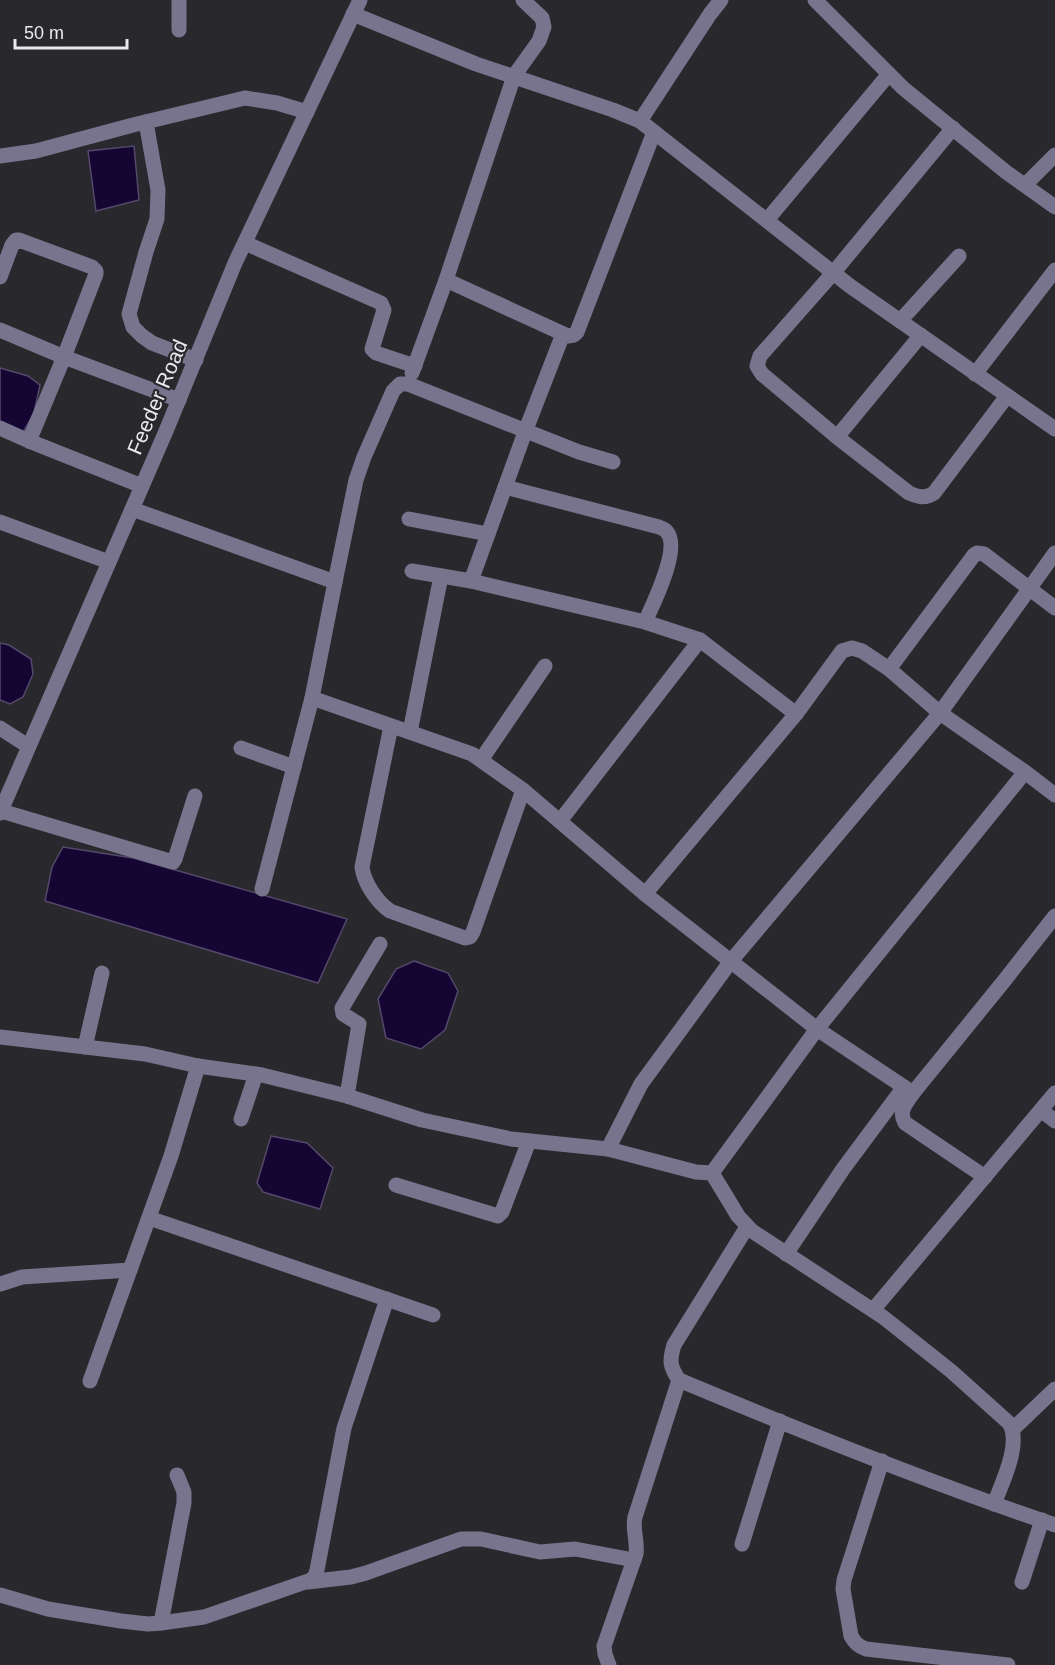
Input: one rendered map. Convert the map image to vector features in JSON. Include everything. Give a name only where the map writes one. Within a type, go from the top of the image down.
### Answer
[{"type":"street","points":[[179,0],[179,30]]},
{"type":"street","name":"Feeder Road","points":[[1,812],[245,243],[360,0]]},
{"type":"street","points":[[408,384],[446,280],[514,76],[539,41],[544,27],[542,18],[522,0]]},
{"type":"street","points":[[640,121],[721,0]]},
{"type":"street","points":[[815,0],[889,74],[953,128],[1055,207]]},
{"type":"street","points":[[353,14],[476,64],[640,121],[850,286],[1054,427]]},
{"type":"street","points":[[767,220],[889,74]]},
{"type":"street","points":[[0,156],[36,152],[245,98],[277,103],[306,112]]},
{"type":"street","points":[[146,122],[158,190],[157,219],[129,314],[133,327],[152,343],[196,360]]},
{"type":"street","points":[[953,128],[834,272],[760,356],[757,366],[762,374],[837,437],[909,492],[919,497],[933,493],[1008,396]]},
{"type":"street","points":[[446,280],[563,334],[571,336],[577,332],[654,132]]},
{"type":"street","points":[[1025,185],[1055,155]]},
{"type":"street","points":[[0,277],[16,240],[95,269],[96,274],[29,441]]},
{"type":"street","points":[[245,243],[381,303],[384,310],[372,349],[376,353],[415,366]]},
{"type":"street","points":[[900,321],[959,256]]},
{"type":"street","points":[[975,374],[1055,270]]},
{"type":"street","points":[[0,330],[178,400]]},
{"type":"street","points":[[471,581],[563,334]]},
{"type":"street","points":[[837,437],[921,335]]},
{"type":"street","points":[[262,889],[312,698],[356,480],[393,391],[400,384],[408,384],[525,432],[612,462]]},
{"type":"street","points":[[0,428],[142,486]]},
{"type":"street","points":[[505,487],[659,527],[667,532],[671,557],[645,622]]},
{"type":"street","points":[[132,510],[335,582]]},
{"type":"street","points":[[409,519],[488,534]]},
{"type":"street","points":[[0,522],[109,562]]},
{"type":"street","points":[[889,669],[976,553],[984,554],[1055,608]]},
{"type":"street","points":[[608,1149],[641,1083],[731,961],[940,713],[1055,553]]},
{"type":"street","points":[[412,571],[471,581],[645,622],[700,640],[796,714]]},
{"type":"street","points":[[410,732],[441,576]]},
{"type":"street","points":[[560,821],[700,640]]},
{"type":"street","points":[[645,894],[796,714],[842,651],[852,648],[862,651],[889,669],[940,713],[1055,795]]},
{"type":"street","points":[[481,760],[544,666]]},
{"type":"street","points":[[312,698],[472,754],[523,790],[645,894],[817,1029],[908,1090]]},
{"type":"street","points":[[391,726],[362,867],[365,878],[381,903],[390,911],[465,938],[470,937],[523,790]]},
{"type":"street","points":[[0,728],[28,746]]},
{"type":"street","points":[[241,748],[294,767]]},
{"type":"street","points":[[712,1173],[817,1029],[1025,772]]},
{"type":"street","points":[[1,812],[172,862],[175,859],[195,796]]},
{"type":"street","points":[[786,1254],[853,1155],[1004,981],[1055,916]]},
{"type":"street","points":[[347,1096],[359,1024],[343,1014],[342,1008],[380,944]]},
{"type":"street","points":[[86,1047],[102,973]]},
{"type":"street","points":[[0,1037],[145,1054],[198,1066],[256,1074],[347,1096],[422,1120],[511,1139],[608,1149],[696,1172],[712,1173]]},
{"type":"street","points":[[90,1381],[171,1156],[198,1066]]},
{"type":"street","points":[[241,1119],[256,1074]]},
{"type":"street","points":[[908,1090],[902,1109],[905,1123],[985,1177]]},
{"type":"street","points":[[873,1310],[1055,1093]]},
{"type":"street","points":[[1041,1110],[1055,1121]]},
{"type":"street","points":[[396,1185],[498,1216],[502,1212],[529,1141]]},
{"type":"street","points":[[712,1173],[747,1227],[873,1310],[951,1371],[1009,1423],[1013,1429],[1014,1443],[994,1504]]},
{"type":"street","points":[[149,1218],[433,1315]]},
{"type":"street","points":[[747,1227],[674,1345],[671,1356],[673,1371],[680,1380],[780,1421],[994,1504],[1048,1522],[1022,1582]]},
{"type":"street","points":[[0,1284],[22,1277],[130,1270]]},
{"type":"street","points":[[308,1582],[315,1576],[317,1570],[344,1428],[387,1299]]},
{"type":"street","points":[[609,1665],[604,1646],[637,1549],[635,1517],[680,1380]]},
{"type":"street","points":[[1013,1429],[1055,1389]]},
{"type":"street","points":[[742,1544],[780,1421]]},
{"type":"street","points":[[882,1461],[844,1580],[843,1589],[851,1636],[855,1643],[866,1649],[1008,1665]]},
{"type":"street","points":[[161,1623],[184,1503],[184,1492],[177,1475]]},
{"type":"street","points":[[0,1595],[48,1609],[148,1624],[204,1617],[308,1582],[366,1574],[461,1539],[482,1539],[540,1552],[575,1549],[634,1560]]},
{"type":"shaded area","points":[[134,146],[139,200],[96,211],[88,151]]},
{"type":"shaded area","points":[[0,368],[28,376],[40,385],[34,413],[22,434],[0,431]]},
{"type":"shaded area","points":[[0,643],[9,645],[31,659],[33,674],[23,697],[10,704],[0,700]]},
{"type":"shaded area","points":[[63,847],[133,858],[347,919],[318,983],[45,901],[52,867]]},
{"type":"shaded area","points":[[414,961],[448,973],[458,991],[445,1030],[421,1049],[386,1038],[378,999],[396,969]]},
{"type":"shaded area","points":[[271,1136],[307,1143],[333,1168],[320,1209],[263,1192],[257,1183]]}]
